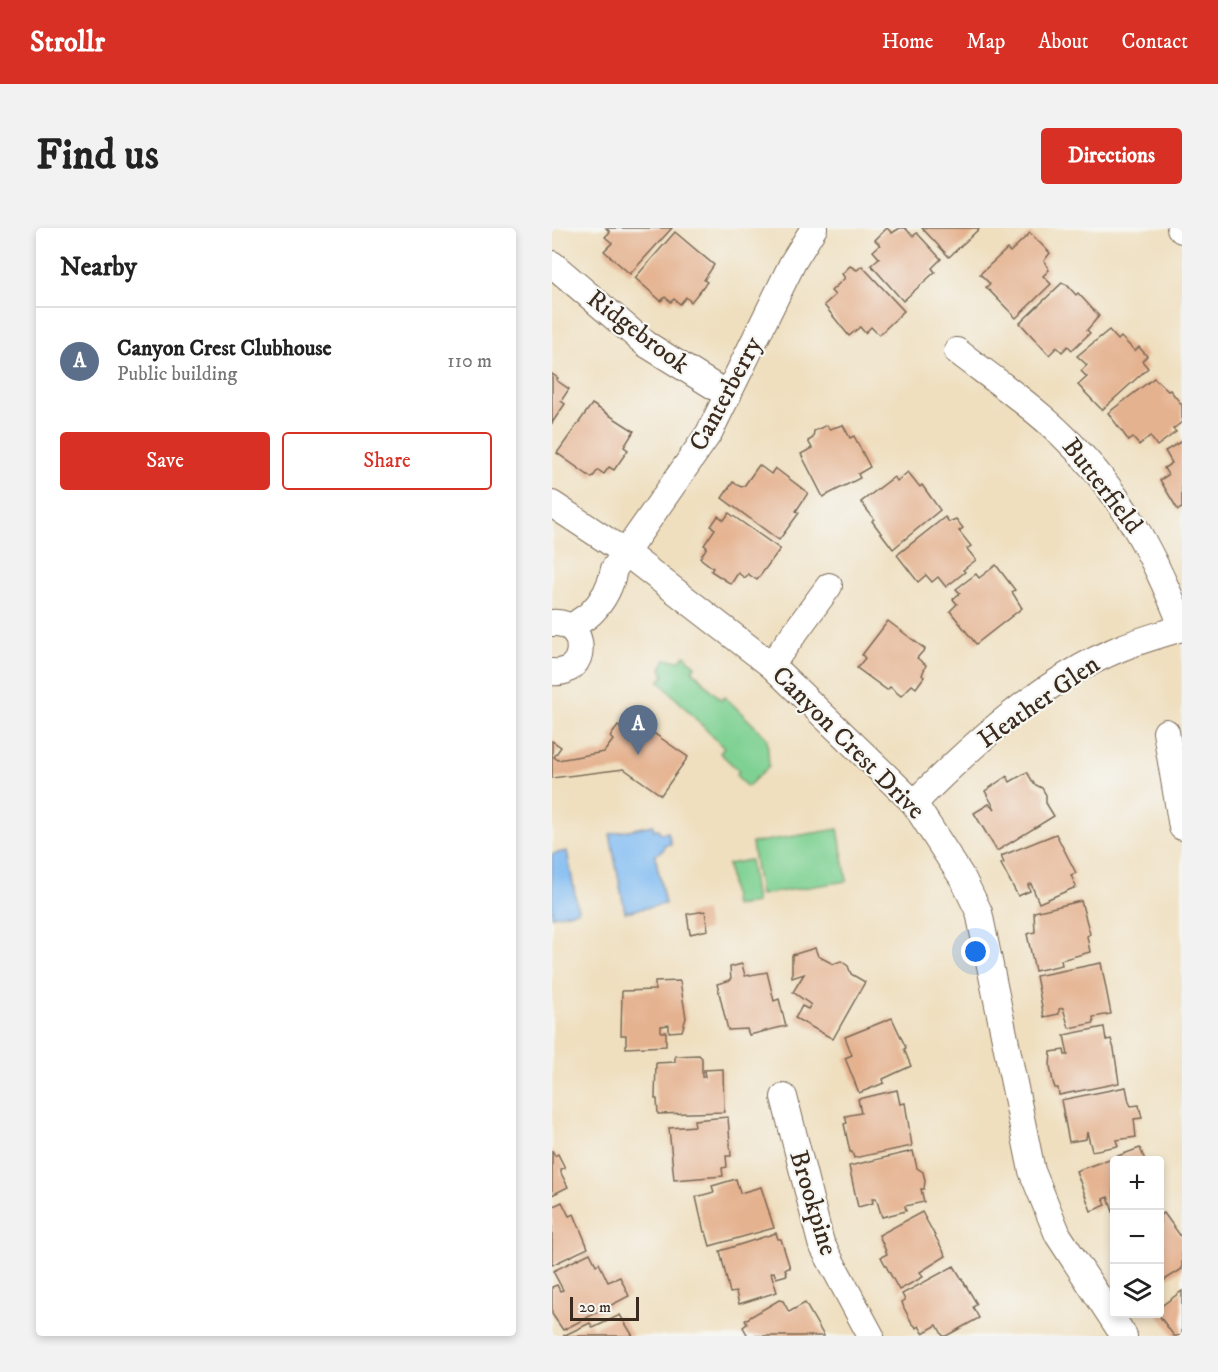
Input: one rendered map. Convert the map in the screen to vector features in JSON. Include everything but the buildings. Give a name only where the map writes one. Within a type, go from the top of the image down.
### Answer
[{"type":"street","name":"Canterberry","points":[[567,624],[598,576],[620,561],[709,433],[793,262],[814,228]]},
{"type":"street","name":"Ridgebrook","points":[[552,264],[646,344],[728,395]]},
{"type":"street","name":"Butterfield","points":[[957,351],[1061,433],[1104,480],[1145,540],[1182,627]]},
{"type":"street","name":"Canyon Crest Drive","points":[[552,504],[620,561],[771,665],[914,803],[952,861],[979,912],[1036,1182],[1058,1235],[1124,1336]]},
{"type":"street","points":[[771,665],[829,586]]},
{"type":"street","points":[[552,672],[566,671],[578,659],[580,643],[567,624]]},
{"type":"street","name":"Heather Glen","points":[[914,803],[962,756],[1025,704],[1072,673],[1121,648],[1182,627]]},
{"type":"street","points":[[1166,732],[1182,827]]},
{"type":"street","name":"Brookpine","points":[[784,1097],[821,1243],[871,1336]]},
{"type":"green space","points":[[685,655],[695,666],[692,670],[721,700],[725,697],[767,738],[769,766],[747,787],[736,775],[739,771],[720,753],[724,748],[659,681],[664,676],[661,668],[666,659],[679,661]]},
{"type":"green space","points":[[838,829],[847,881],[760,895],[752,843]]},
{"type":"green space","points":[[750,860],[756,903],[734,906],[728,864]]},
{"type":"water","points":[[653,825],[654,830],[659,829],[660,833],[668,832],[671,844],[664,845],[664,849],[655,855],[665,904],[625,912],[610,834]]},
{"type":"water","points":[[567,851],[578,911],[552,916],[552,854]]},
{"type":"place","name":"Canyon Crest Clubhouse","points":[[638,755]]}]
